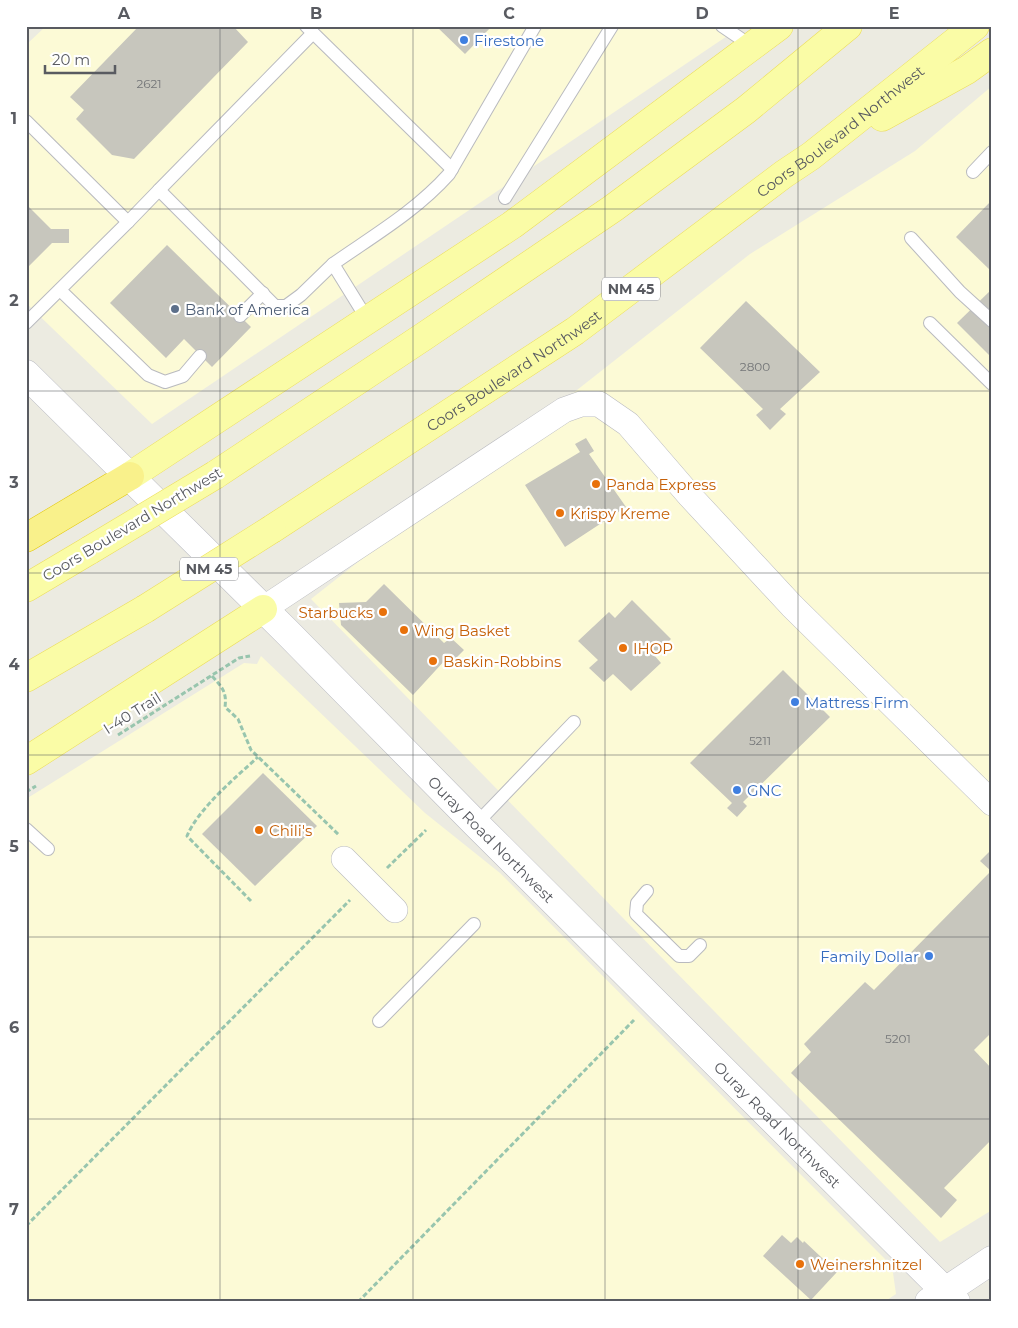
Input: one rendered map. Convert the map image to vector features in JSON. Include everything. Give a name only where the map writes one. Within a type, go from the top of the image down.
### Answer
[{"type":"highway","points":[[26,538],[130,476]]},
{"type":"main road","points":[[130,476],[512,225],[779,26]]},
{"type":"main road","name":"Coors Boulevard Northwest","points":[[26,588],[215,475],[612,209],[746,110],[848,26]]},
{"type":"main road","name":"Coors Boulevard Northwest","points":[[26,678],[145,608],[272,529],[575,331],[811,156],[975,26]]},
{"type":"main road","points":[[811,156],[967,70],[992,52]]},
{"type":"main road","points":[[26,761],[263,609]]},
{"type":"street","name":"Ouray Road Northwest","points":[[26,374],[263,609],[944,1298]]},
{"type":"street","points":[[263,609],[564,410],[581,404],[598,404],[628,424],[690,496],[792,606],[992,803]]},
{"type":"street","points":[[342,848],[369,883],[395,910]]},
{"type":"street","points":[[944,1298],[992,1260]]},
{"type":"lane","points":[[159,190],[275,306],[286,306],[301,295],[332,264],[414,208],[433,192],[452,169],[535,26]]},
{"type":"lane","points":[[505,198],[612,26]]},
{"type":"lane","points":[[722,26],[753,47]]},
{"type":"lane","points":[[26,323],[128,222],[310,30],[452,169]]},
{"type":"lane","points":[[26,122],[128,222]]},
{"type":"lane","points":[[972,172],[992,152]]},
{"type":"lane","points":[[911,238],[960,292],[992,321]]},
{"type":"lane","points":[[332,264],[367,319]]},
{"type":"lane","points":[[60,290],[148,375],[166,382],[183,376],[200,356]]},
{"type":"lane","points":[[240,316],[263,293]]},
{"type":"lane","points":[[930,323],[992,384]]},
{"type":"lane","points":[[476,824],[574,722]]},
{"type":"lane","points":[[26,829],[48,849]]},
{"type":"lane","points":[[647,891],[637,904],[636,914],[679,956],[689,956],[700,945]]},
{"type":"lane","points":[[379,1021],[474,924]]},
{"type":"path","name":"I-40 Trail","points":[[111,740],[239,658],[250,656]]},
{"type":"path","points":[[212,676],[225,690],[227,697],[226,707],[238,719],[251,750],[342,848]]},
{"type":"path","points":[[251,901],[187,836],[191,826],[228,784],[258,757]]},
{"type":"path","points":[[26,792],[43,782]]},
{"type":"path","points":[[26,1226],[354,896],[385,871],[426,830]]},
{"type":"path","points":[[358,1302],[634,1020]]},
{"type":"shaded area","points":[[46,26],[742,26],[152,424],[26,303],[26,45]]},
{"type":"shaded area","points":[[992,86],[992,1210],[940,1242],[311,599],[750,254],[915,151]]},
{"type":"shaded area","points":[[261,656],[425,813],[500,873],[892,1266],[896,1294],[884,1302],[26,1302],[26,799],[244,663],[257,664]]},
{"type":"building","points":[[139,26],[233,26],[248,42],[134,159],[112,155],[76,119],[84,110],[70,97]]},
{"type":"building","name":"Firestone","points":[[436,26],[492,26],[465,54]]},
{"type":"building","points":[[992,200],[992,272],[956,237]]},
{"type":"building","points":[[26,204],[51,229],[69,229],[69,243],[52,243],[26,269]]},
{"type":"building","name":"Bank of America","points":[[167,245],[251,327],[212,367],[184,339],[166,358],[110,303]]},
{"type":"building","points":[[992,289],[992,358],[957,323]]},
{"type":"building","points":[[746,301],[820,372],[780,409],[786,414],[770,430],[756,415],[763,409],[700,348]]},
{"type":"building","points":[[586,438],[594,451],[589,454],[626,507],[565,547],[525,485],[580,452],[575,444]]},
{"type":"building","points":[[384,584],[444,643],[451,638],[464,650],[451,663],[446,659],[413,695],[341,625],[339,603],[366,602]]},
{"type":"building","name":"IHOP","points":[[632,600],[671,639],[654,655],[661,663],[631,691],[613,674],[604,682],[589,668],[598,660],[578,641],[609,612],[615,618]]},
{"type":"building","points":[[783,670],[830,717],[743,802],[747,806],[737,817],[727,808],[732,803],[690,763]]},
{"type":"building","name":"Chili's","points":[[263,773],[317,826],[255,886],[202,834]]},
{"type":"building","points":[[992,849],[992,1032],[974,1050],[992,1069],[992,1139],[944,1188],[957,1200],[941,1218],[791,1073],[811,1052],[804,1044],[865,982],[874,990],[991,871],[980,861]]},
{"type":"building","name":"Weinershnitzel","points":[[782,1235],[791,1243],[797,1237],[803,1243],[804,1241],[837,1272],[811,1300],[763,1256]]},
{"type":"place","name":"Firestone","points":[[464,40]]},
{"type":"place","name":"Bank of America","points":[[175,309]]},
{"type":"place","name":"Panda Express","points":[[596,484]]},
{"type":"place","name":"Krispy Kreme","points":[[560,513]]},
{"type":"place","name":"Starbucks","points":[[383,612]]},
{"type":"place","name":"Wing Basket","points":[[404,630]]},
{"type":"place","name":"IHOP","points":[[623,648]]},
{"type":"place","name":"Baskin-Robbins","points":[[433,661]]},
{"type":"place","name":"Mattress Firm","points":[[795,702]]},
{"type":"place","name":"GNC","points":[[737,790]]},
{"type":"place","name":"Chili's","points":[[259,830]]},
{"type":"place","name":"Family Dollar","points":[[929,956]]},
{"type":"place","name":"Weinershnitzel","points":[[800,1264]]}]
